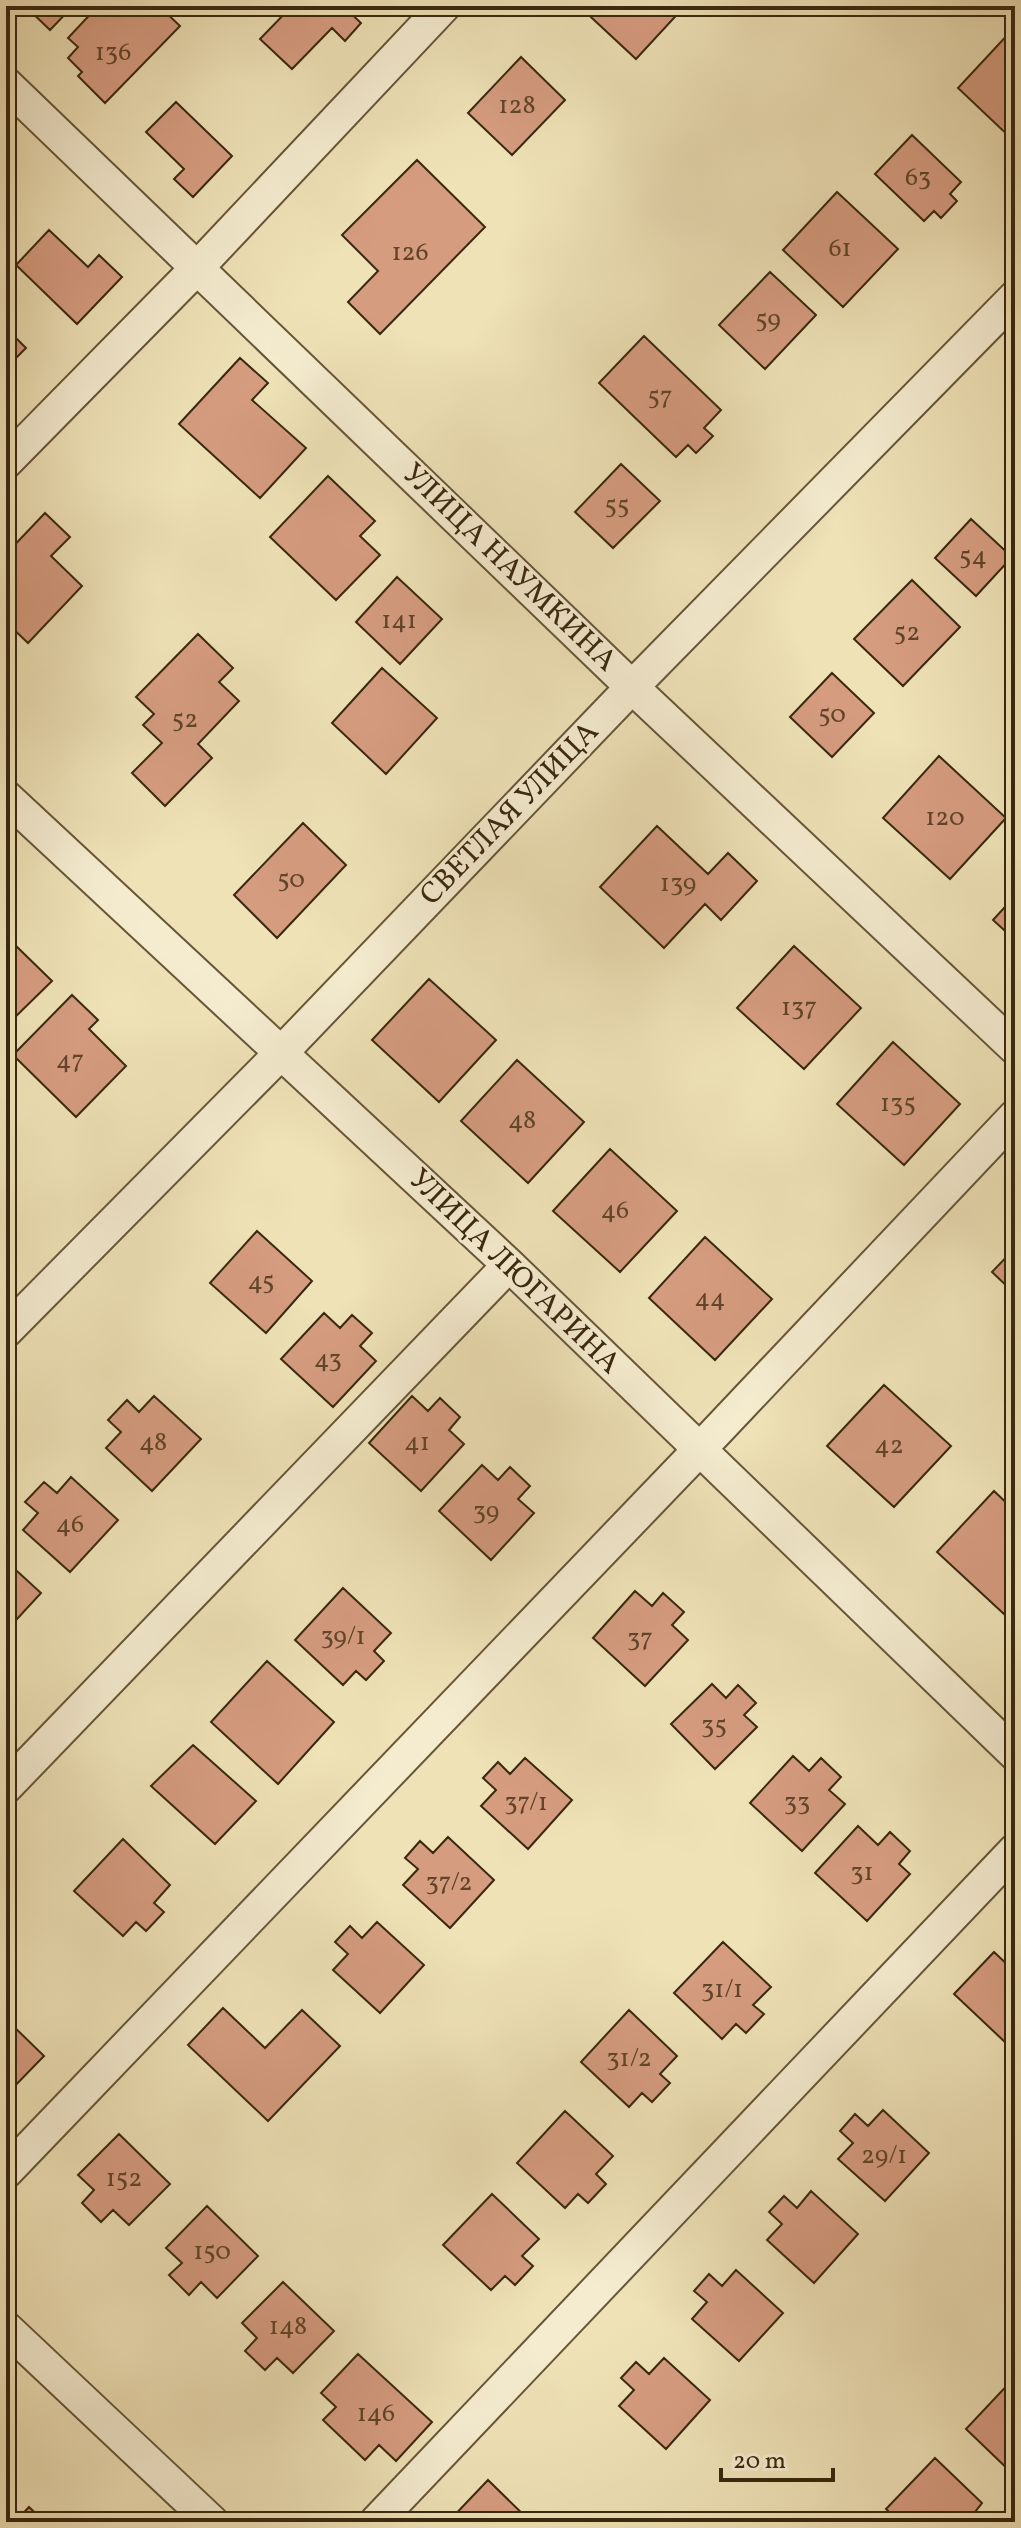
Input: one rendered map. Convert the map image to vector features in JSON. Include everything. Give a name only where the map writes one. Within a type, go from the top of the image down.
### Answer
[{"type":"street","points":[[6,462],[197,268],[444,6]]},
{"type":"street","name":"УЛИЦА НАУМКИНА","points":[[6,84],[632,687],[1015,1048]]},
{"type":"street","name":"СВЕТЛАЯ УЛИЦА","points":[[6,1331],[280,1054],[632,687],[1015,297]]},
{"type":"street","name":"УЛИЦА ЛЮГАРИНА","points":[[6,797],[509,1265],[1015,1754]]},
{"type":"street","points":[[6,2172],[1015,1116]]},
{"type":"street","points":[[6,1787],[509,1265]]},
{"type":"street","points":[[376,2522],[1015,1850]]},
{"type":"street","points":[[6,2328],[212,2522]]},
{"type":"building","points":[[25,6],[73,6],[50,30]]},
{"type":"building","points":[[98,6],[159,6],[180,26],[105,103],[78,76],[82,72],[68,58],[78,47],[68,38]]},
{"type":"building","points":[[292,6],[343,6],[361,23],[345,41],[332,28],[292,69],[260,39]]},
{"type":"building","points":[[579,6],[685,6],[636,59]]},
{"type":"building","points":[[1012,30],[1015,33],[1015,142],[958,88]]},
{"type":"building","points":[[521,57],[565,100],[512,155],[468,113]]},
{"type":"building","points":[[176,102],[232,156],[193,197],[174,179],[184,169],[146,132]]},
{"type":"building","points":[[912,135],[961,182],[950,194],[957,201],[941,218],[934,211],[924,221],[875,174]]},
{"type":"building","points":[[417,160],[485,227],[380,334],[348,302],[378,271],[342,235]]},
{"type":"building","points":[[837,192],[898,249],[843,307],[783,250]]},
{"type":"building","points":[[49,230],[88,267],[99,255],[122,277],[77,324],[16,265]]},
{"type":"building","points":[[770,272],[816,315],[765,369],[719,325]]},
{"type":"building","points":[[6,328],[26,348],[6,368]]},
{"type":"building","points":[[644,336],[721,410],[704,428],[713,436],[696,453],[688,445],[676,457],[599,383]]},
{"type":"building","points":[[240,358],[268,383],[252,400],[306,448],[260,498],[179,424]]},
{"type":"building","points":[[621,464],[660,501],[613,548],[575,512]]},
{"type":"building","points":[[328,476],[375,521],[360,536],[380,555],[336,600],[270,537]]},
{"type":"building","points":[[45,513],[70,537],[51,556],[82,586],[28,643],[6,622],[6,554]]},
{"type":"building","points":[[971,519],[1012,557],[976,596],[935,558]]},
{"type":"building","points":[[397,577],[442,619],[400,664],[356,622]]},
{"type":"building","points":[[912,580],[960,627],[903,686],[854,639]]},
{"type":"building","points":[[198,634],[233,668],[219,682],[239,701],[198,744],[212,758],[165,806],[132,773],[162,743],[143,725],[154,714],[136,697]]},
{"type":"building","points":[[382,668],[437,718],[386,774],[332,723]]},
{"type":"building","points":[[832,673],[874,713],[832,757],[790,717]]},
{"type":"building","points":[[939,756],[1006,818],[950,879],[883,818]]},
{"type":"building","points":[[303,823],[346,865],[277,938],[234,895]]},
{"type":"building","points":[[657,826],[708,874],[728,853],[757,881],[721,920],[705,904],[664,948],[600,887]]},
{"type":"building","points":[[1015,896],[1015,940],[993,920]]},
{"type":"building","points":[[12,942],[52,981],[6,1026],[6,948]]},
{"type":"building","points":[[794,946],[861,1008],[804,1069],[737,1008]]},
{"type":"building","points":[[429,979],[496,1040],[439,1102],[372,1040]]},
{"type":"building","points":[[72,995],[98,1020],[89,1029],[126,1066],[76,1117],[13,1055]]},
{"type":"building","points":[[893,1042],[960,1104],[904,1165],[837,1104]]},
{"type":"building","points":[[517,1060],[584,1122],[528,1183],[461,1121]]},
{"type":"building","points":[[610,1149],[677,1211],[620,1272],[553,1211]]},
{"type":"building","points":[[257,1231],[312,1281],[266,1333],[210,1283]]},
{"type":"building","points":[[705,1237],[772,1299],[715,1360],[649,1298]]},
{"type":"building","points":[[1015,1248],[1015,1294],[992,1272]]},
{"type":"building","points":[[324,1313],[340,1328],[352,1315],[372,1333],[360,1346],[376,1361],[333,1407],[281,1359]]},
{"type":"building","points":[[884,1385],[951,1446],[894,1507],[827,1446]]},
{"type":"building","points":[[154,1396],[201,1439],[152,1491],[106,1448],[121,1432],[108,1420],[127,1400],[139,1412]]},
{"type":"building","points":[[412,1396],[428,1411],[440,1398],[460,1417],[449,1430],[464,1444],[421,1491],[369,1443]]},
{"type":"building","points":[[482,1465],[498,1480],[510,1467],[530,1486],[518,1499],[534,1513],[491,1560],[439,1511]]},
{"type":"building","points":[[71,1477],[118,1520],[70,1572],[23,1530],[38,1513],[25,1502],[44,1482],[57,1493]]},
{"type":"building","points":[[994,1491],[1015,1511],[1015,1602],[1004,1614],[937,1552]]},
{"type":"building","points":[[6,1561],[41,1593],[6,1631]]},
{"type":"building","points":[[343,1588],[391,1633],[374,1651],[384,1661],[366,1680],[356,1671],[343,1685],[295,1640]]},
{"type":"building","points":[[635,1591],[652,1606],[663,1593],[684,1612],[672,1625],[688,1640],[645,1686],[593,1638]]},
{"type":"building","points":[[267,1661],[334,1722],[278,1784],[211,1722]]},
{"type":"building","points":[[712,1684],[726,1698],[738,1685],[756,1703],[744,1715],[757,1727],[715,1769],[671,1724]]},
{"type":"building","points":[[193,1745],[256,1801],[215,1844],[151,1786]]},
{"type":"building","points":[[793,1756],[809,1771],[821,1758],[841,1777],[829,1790],[845,1804],[802,1851],[750,1803]]},
{"type":"building","points":[[525,1758],[572,1800],[528,1849],[481,1806],[496,1790],[483,1778],[498,1762],[510,1774]]},
{"type":"building","points":[[858,1826],[878,1845],[890,1832],[910,1851],[899,1864],[910,1874],[867,1921],[815,1873]]},
{"type":"building","points":[[448,1837],[494,1880],[450,1928],[403,1885],[418,1869],[405,1858],[420,1841],[433,1853]]},
{"type":"building","points":[[123,1839],[170,1885],[154,1903],[164,1912],[146,1931],[136,1922],[123,1936],[74,1891]]},
{"type":"building","points":[[377,1922],[424,1965],[380,2013],[333,1970],[348,1954],[335,1942],[350,1926],[362,1938]]},
{"type":"building","points":[[723,1942],[771,1987],[753,2005],[764,2014],[746,2033],[736,2024],[722,2039],[674,1993]]},
{"type":"building","points":[[994,1952],[1010,1967],[1015,1962],[1015,2034],[1006,2043],[954,1994]]},
{"type":"building","points":[[223,2008],[265,2048],[302,2010],[340,2046],[268,2121],[188,2045]]},
{"type":"building","points":[[629,2010],[677,2056],[660,2074],[670,2083],[652,2102],[642,2093],[629,2107],[581,2062]]},
{"type":"building","points":[[6,2019],[44,2056],[6,2095]]},
{"type":"building","points":[[883,2110],[929,2153],[885,2201],[838,2159],[853,2143],[840,2131],[855,2114],[868,2126]]},
{"type":"building","points":[[565,2111],[613,2156],[596,2174],[606,2184],[588,2203],[578,2194],[565,2208],[517,2163]]},
{"type":"building","points":[[119,2134],[170,2184],[129,2225],[113,2210],[101,2222],[82,2203],[94,2190],[78,2175]]},
{"type":"building","points":[[811,2191],[858,2234],[814,2283],[767,2240],[782,2224],[769,2212],[784,2196],[797,2208]]},
{"type":"building","points":[[492,2194],[539,2239],[522,2256],[533,2266],[515,2285],[505,2276],[491,2290],[443,2245]]},
{"type":"building","points":[[207,2206],[258,2256],[217,2298],[201,2282],[189,2295],[169,2275],[182,2263],[166,2248]]},
{"type":"building","points":[[736,2270],[783,2313],[739,2361],[692,2319],[707,2302],[694,2291],[709,2274],[722,2286]]},
{"type":"building","points":[[283,2282],[334,2331],[293,2373],[277,2358],[265,2370],[245,2351],[257,2338],[242,2323]]},
{"type":"building","points":[[358,2354],[432,2422],[396,2461],[379,2445],[365,2460],[323,2420],[336,2407],[321,2393]]},
{"type":"building","points":[[664,2358],[710,2400],[666,2449],[619,2406],[634,2390],[621,2378],[636,2362],[649,2374]]},
{"type":"building","points":[[1014,2378],[1015,2474],[1014,2475],[966,2429]]},
{"type":"building","points":[[935,2458],[982,2503],[967,2522],[900,2522],[886,2509]]},
{"type":"building","points":[[488,2480],[531,2522],[448,2522]]},
{"type":"building","points":[[29,2507],[45,2522],[15,2522]]}]
